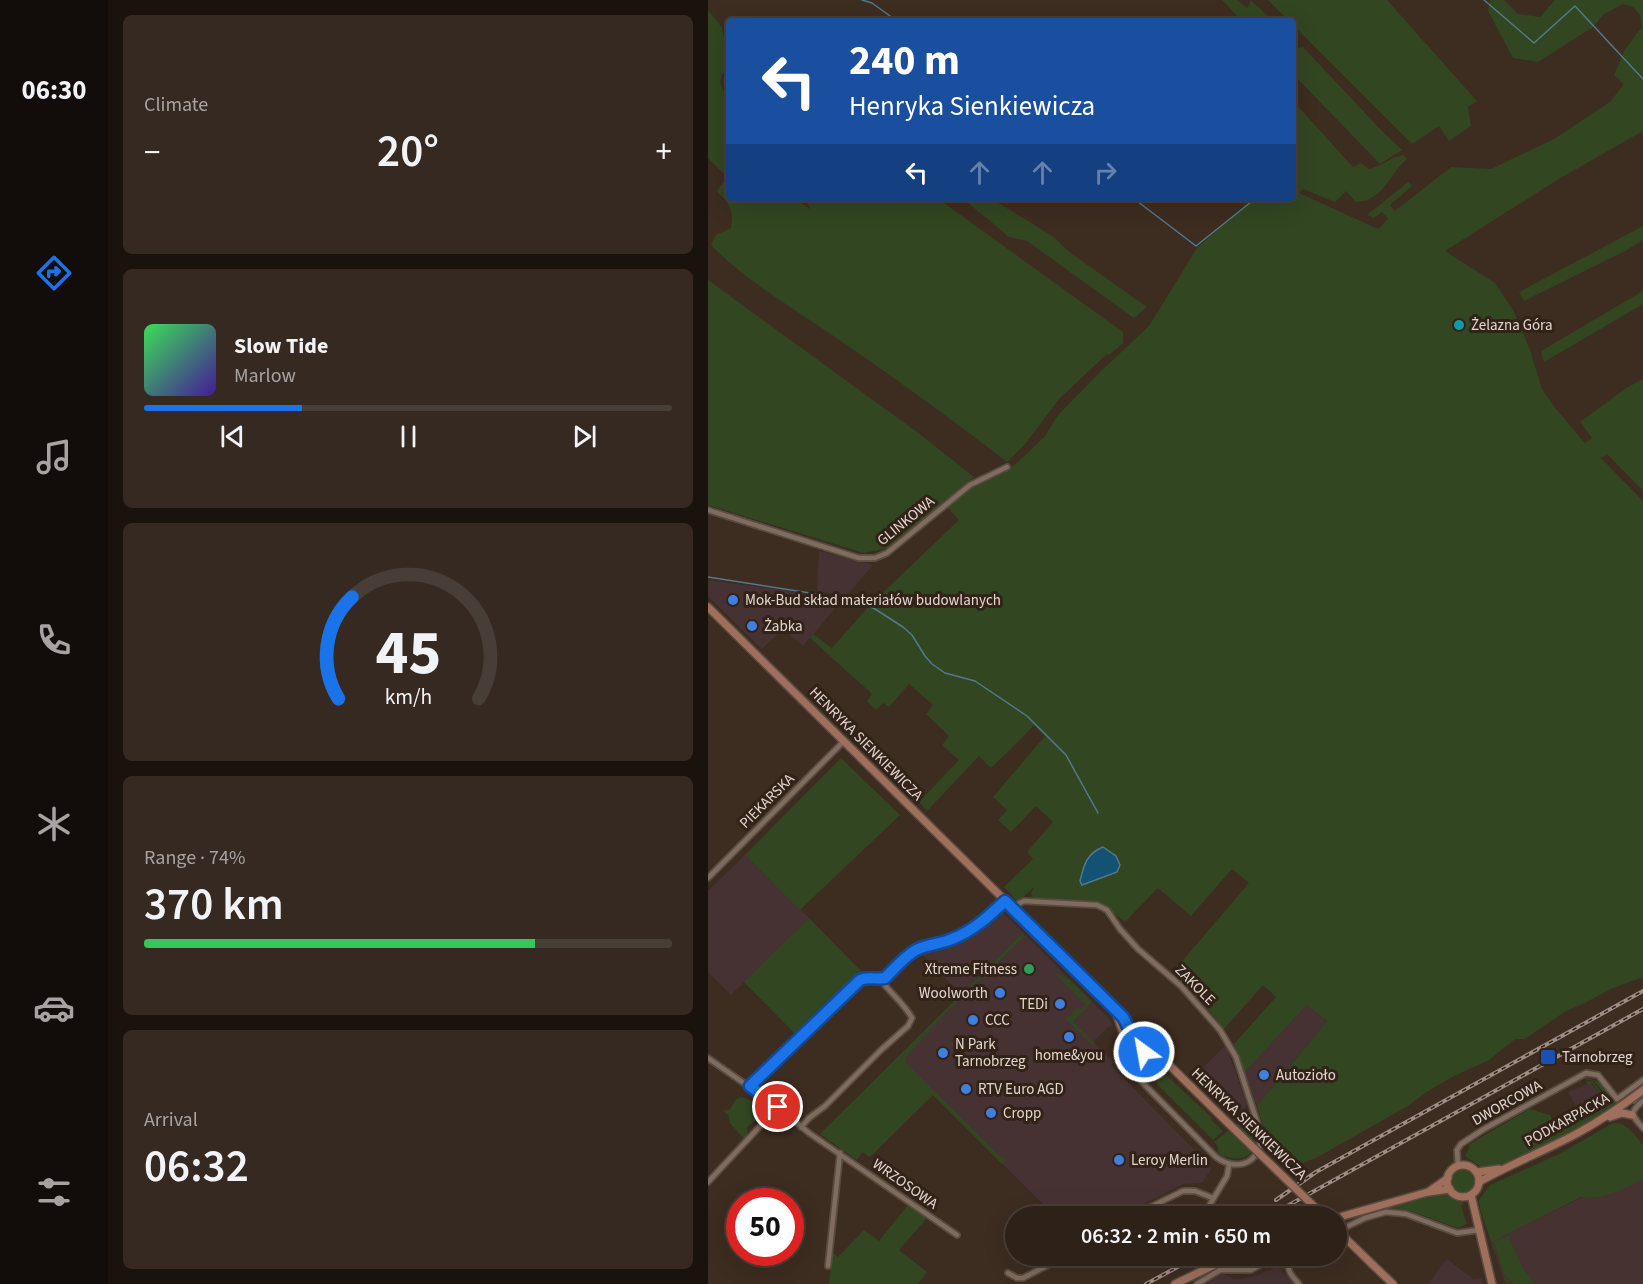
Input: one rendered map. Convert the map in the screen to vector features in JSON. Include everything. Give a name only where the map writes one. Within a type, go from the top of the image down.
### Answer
[{"type":"main road","name":"HENRYKA SIENKIEWICZA","points":[[708,607],[1123,1017],[1134,1035]]},
{"type":"main road","points":[[1115,1010],[1123,1033],[1120,1050],[1126,1058],[1155,1052]]},
{"type":"main road","points":[[1122,1040],[1134,1035],[1142,1041],[1144,1046],[1139,1056]]},
{"type":"main road","name":"HENRYKA SIENKIEWICZA","points":[[1142,1041],[1314,1206]]},
{"type":"main road","name":"PODKARPACKA","points":[[1479,1182],[1557,1144],[1601,1119],[1643,1090]]},
{"type":"main road","points":[[1601,1119],[1619,1113],[1632,1116]]},
{"type":"main road","points":[[1428,1192],[1448,1178],[1452,1170],[1458,1166],[1467,1166],[1476,1172],[1479,1182],[1476,1190],[1468,1196],[1457,1196],[1450,1189],[1448,1178]]},
{"type":"main road","name":"PODKARPACKA","points":[[1476,1172],[1502,1169]]},
{"type":"main road","points":[[1347,1215],[1428,1192],[1450,1189]]},
{"type":"main road","points":[[1468,1196],[1485,1251],[1492,1284]]},
{"type":"main road","points":[[1347,1240],[1393,1284]]},
{"type":"main road","points":[[1485,1251],[1497,1284]]},
{"type":"main road","points":[[1175,1284],[1212,1266]]},
{"type":"street","name":"GLINKOWA","points":[[708,510],[859,558],[875,558],[887,553],[970,485],[1007,467]]},
{"type":"street","name":"PIEKARSKA","points":[[708,878],[844,741]]},
{"type":"street","points":[[750,1086],[860,980],[867,977],[885,978],[908,955],[919,948],[962,935],[984,920],[1005,901]]},
{"type":"street","name":"ZAKOLE","points":[[1012,907],[1024,901],[1102,907],[1128,939],[1181,986],[1212,1019],[1236,1057],[1261,1137],[1256,1155],[1243,1164],[1229,1165]]},
{"type":"street","points":[[801,1126],[908,1026],[912,1018],[907,1009],[888,991],[880,979]]},
{"type":"street","points":[[1132,1070],[1139,1056]]},
{"type":"street","name":"WRZOSOWA","points":[[708,1058],[957,1235]]},
{"type":"street","points":[[1126,1058],[1137,1077],[1211,1153],[1229,1165],[1227,1176],[1209,1206]]},
{"type":"street","name":"DWORCOWA","points":[[1458,1166],[1457,1150],[1465,1141],[1586,1073],[1598,1075],[1617,1099],[1643,1080]]},
{"type":"street","points":[[1643,1101],[1634,1109],[1632,1116],[1643,1128]]},
{"type":"street","points":[[708,1182],[778,1107]]},
{"type":"street","points":[[828,1266],[840,1153]]},
{"type":"street","points":[[1152,1206],[1183,1191],[1195,1191],[1213,1198]]},
{"type":"street","points":[[1347,1225],[1386,1212],[1396,1212],[1457,1233],[1479,1230]]},
{"type":"street","points":[[1008,1273],[1017,1278],[1023,1278],[1046,1266]]},
{"type":"street","points":[[1197,1284],[1220,1270],[1251,1270],[1258,1266]]},
{"type":"street","points":[[1287,1266],[1299,1284]]},
{"type":"shaded area","points":[[819,551],[873,565],[846,596],[817,591]]},
{"type":"shaded area","points":[[708,580],[842,600],[803,646],[783,629],[762,649],[708,596]]},
{"type":"shaded area","points":[[745,855],[809,918],[731,995],[708,972],[708,891]]},
{"type":"shaded area","points":[[999,909],[1092,1002],[1073,1022],[1114,1062],[1111,1065],[1212,1168],[1202,1183],[1183,1184],[1141,1206],[1045,1206],[933,1095],[870,1157],[862,1152],[857,1160],[820,1134],[961,994],[919,951],[956,942],[982,926]]},
{"type":"shaded area","points":[[1092,1002],[1107,1016],[1113,1026],[1108,1027],[1093,1042],[1073,1022]]},
{"type":"shaded area","points":[[1307,1005],[1327,1021],[1257,1106],[1244,1073]]},
{"type":"shaded area","points":[[1226,1045],[1247,1105],[1236,1116],[1194,1076]]},
{"type":"shaded area","points":[[1591,1083],[1609,1105],[1583,1120],[1568,1092]]},
{"type":"shaded area","points":[[1643,1167],[1643,1284],[1512,1284],[1503,1276],[1491,1242]]},
{"type":"shaded area","points":[[1447,1259],[1473,1279],[1482,1278],[1483,1284],[1428,1284]]},
{"type":"shaded area","points":[[1277,1266],[1295,1284],[1206,1284],[1222,1273],[1234,1279],[1242,1279]]},
{"type":"green space","points":[[1222,0],[1237,0],[1247,8],[1251,0],[1270,18],[1239,18]]},
{"type":"green space","points":[[1268,0],[1387,0],[1477,101],[1468,107],[1471,126],[1449,141],[1439,126],[1412,144],[1296,28],[1296,18],[1286,18]]},
{"type":"green space","points":[[1490,0],[1504,0],[1518,14],[1540,17],[1555,0],[1643,0],[1643,131],[1557,180],[1445,251],[1495,283],[1513,310],[1530,350],[1542,389],[1585,443],[1592,438],[1580,422],[1626,388],[1643,379],[1643,491],[1607,454],[1601,458],[1643,501],[1643,977],[1613,988],[1566,1011],[1525,1039],[1515,1039],[1489,1060],[1452,1077],[1408,1106],[1316,1158],[1303,1163],[1271,1146],[1257,1106],[1327,1021],[1307,1005],[1244,1073],[1234,1044],[1276,997],[1263,985],[1224,1029],[1204,1004],[1172,973],[1249,883],[1232,869],[1191,916],[1158,888],[1125,922],[1104,905],[1098,903],[1034,899],[1031,894],[1034,887],[1018,902],[1004,887],[1033,859],[1027,852],[1053,822],[1036,806],[1011,832],[998,820],[1007,810],[993,797],[1045,736],[1034,725],[991,768],[979,756],[927,811],[919,802],[959,760],[942,745],[949,736],[926,714],[933,705],[909,684],[889,707],[883,703],[876,710],[867,701],[872,694],[810,638],[813,634],[832,648],[870,605],[959,520],[948,508],[972,488],[999,475],[1018,462],[1045,436],[1058,415],[1149,326],[1197,248],[1251,201],[1296,201],[1296,104],[1353,167],[1361,163],[1369,169],[1404,155],[1407,159],[1380,192],[1365,200],[1356,202],[1346,191],[1335,202],[1303,189],[1299,193],[1378,229],[1388,219],[1382,212],[1374,218],[1367,215],[1408,182],[1412,186],[1390,205],[1395,211],[1451,167],[1491,169],[1554,139],[1610,102],[1624,84],[1614,75],[1625,49],[1642,27],[1640,15],[1633,7],[1623,4],[1604,14],[1593,27],[1538,62],[1513,58],[1488,11]]},
{"type":"green space","points":[[708,10],[721,26],[726,44],[726,71],[722,74],[720,82],[726,97],[726,176],[708,158]]},
{"type":"green space","points":[[1303,47],[1402,150],[1380,164],[1296,77],[1296,48]]},
{"type":"green space","points":[[726,178],[726,201],[799,201],[811,210],[806,201],[941,201],[1123,332],[1123,343],[1109,355],[1107,354],[1060,398],[1025,444],[1007,462],[899,382],[754,282],[724,258],[711,245],[716,235],[731,228],[732,216],[728,204],[717,191]]},
{"type":"green space","points":[[995,201],[1055,238],[1068,251],[1147,307],[1134,318],[1027,241],[1009,237],[967,202]]},
{"type":"green space","points":[[1643,226],[1643,240],[1524,301],[1519,292]]},
{"type":"green space","points":[[708,280],[917,432],[974,477],[887,548],[864,553],[708,505]]},
{"type":"green space","points":[[1643,291],[1643,304],[1544,362],[1541,351]]},
{"type":"green space","points":[[841,758],[900,815],[800,910],[745,855]]},
{"type":"green space","points":[[809,918],[862,972],[797,1036],[744,982]]},
{"type":"green space","points":[[1022,934],[1025,936],[944,1015],[905,1058],[906,1063],[999,1156],[1007,1159],[1002,1164],[933,1095],[870,1157],[862,1152],[857,1160],[820,1134]]},
{"type":"green space","points":[[1053,971],[1071,981],[1092,1002],[1073,1022],[1093,1042],[1095,1040],[1093,1046],[1066,1019],[1078,1007],[1081,1010],[1086,1005]]},
{"type":"green space","points":[[1164,1073],[1223,1131],[1213,1140],[1156,1083]]},
{"type":"green space","points":[[1585,1077],[1599,1082],[1617,1104],[1555,1141],[1488,1170],[1487,1166],[1481,1167],[1465,1156],[1470,1147],[1468,1145],[1530,1109],[1550,1115],[1555,1123],[1577,1109],[1583,1120],[1609,1105],[1592,1083],[1588,1085],[1586,1081],[1593,1082],[1609,1101],[1594,1081],[1585,1079]]},
{"type":"green space","points":[[741,1097],[753,1104],[759,1117],[747,1127],[744,1139],[730,1123],[729,1116],[723,1111],[730,1109],[736,1099]]},
{"type":"green space","points":[[1243,1119],[1252,1124],[1255,1131],[1255,1146],[1252,1151],[1243,1158],[1237,1159],[1218,1153],[1218,1146],[1214,1142]]},
{"type":"green space","points":[[1613,1123],[1627,1127],[1643,1145],[1643,1179],[1605,1196],[1581,1197],[1492,1242],[1503,1276],[1512,1284],[1505,1282],[1480,1209],[1479,1200],[1490,1185],[1559,1154]]},
{"type":"green space","points":[[1463,1170],[1471,1174],[1475,1182],[1471,1190],[1463,1194],[1455,1190],[1451,1182],[1455,1174]]},
{"type":"green space","points":[[1445,1192],[1464,1204],[1461,1206],[1467,1224],[1458,1228],[1408,1210],[1385,1208]]},
{"type":"green space","points":[[908,1205],[927,1218],[899,1250],[927,1272],[918,1284],[829,1284],[833,1253],[838,1257],[864,1230],[879,1241]]},
{"type":"green space","points":[[1508,1236],[1524,1270],[1535,1284],[1514,1284],[1505,1276],[1494,1242]]},
{"type":"water","points":[[1103,847],[1116,856],[1120,865],[1117,872],[1082,885],[1080,881],[1087,861],[1093,853]]},
{"type":"waterway","points":[[862,0],[872,3],[893,18]]},
{"type":"waterway","points":[[1484,0],[1534,43],[1575,6],[1643,79]]},
{"type":"waterway","points":[[1137,201],[1196,246],[1252,201]]},
{"type":"waterway","points":[[708,577],[855,600],[875,609],[912,635],[932,664],[945,673],[975,681],[1027,716],[1066,755],[1098,813]]},
{"type":"waterway","points":[[1634,1103],[1643,1096]]},
{"type":"railway","points":[[1276,1200],[1316,1172],[1643,991]]},
{"type":"railway","points":[[1287,1206],[1643,1009]]},
{"type":"railway","points":[[1146,1284],[1179,1266]]},
{"type":"place","name":"Żelazna Góra","points":[[1459,325]]},
{"type":"place","name":"Mok-Bud skład materiałów budowlanych","points":[[733,600]]},
{"type":"place","name":"Żabka","points":[[752,626]]},
{"type":"place","name":"Xtreme Fitness","points":[[1029,969]]},
{"type":"place","name":"Woolworth","points":[[1000,993]]},
{"type":"place","name":"TEDi","points":[[1060,1004]]},
{"type":"place","name":"CCC","points":[[973,1020]]},
{"type":"place","name":"home&you","points":[[1069,1037]]},
{"type":"place","name":"N Park Tarnobrzeg","points":[[943,1053]]},
{"type":"place","name":"Tarnobrzeg","points":[[1548,1057]]},
{"type":"place","name":"Autozioło","points":[[1264,1075]]},
{"type":"place","name":"RTV Euro AGD","points":[[966,1089]]},
{"type":"place","name":"Cropp","points":[[991,1113]]},
{"type":"place","name":"Leroy Merlin","points":[[1119,1160]]},
{"type":"route","points":[[778,1107],[750,1086],[860,980],[867,977],[885,978],[908,955],[919,948],[962,935],[984,920],[1005,901],[1123,1017],[1132,1034],[1142,1041],[1144,1052]]}]
